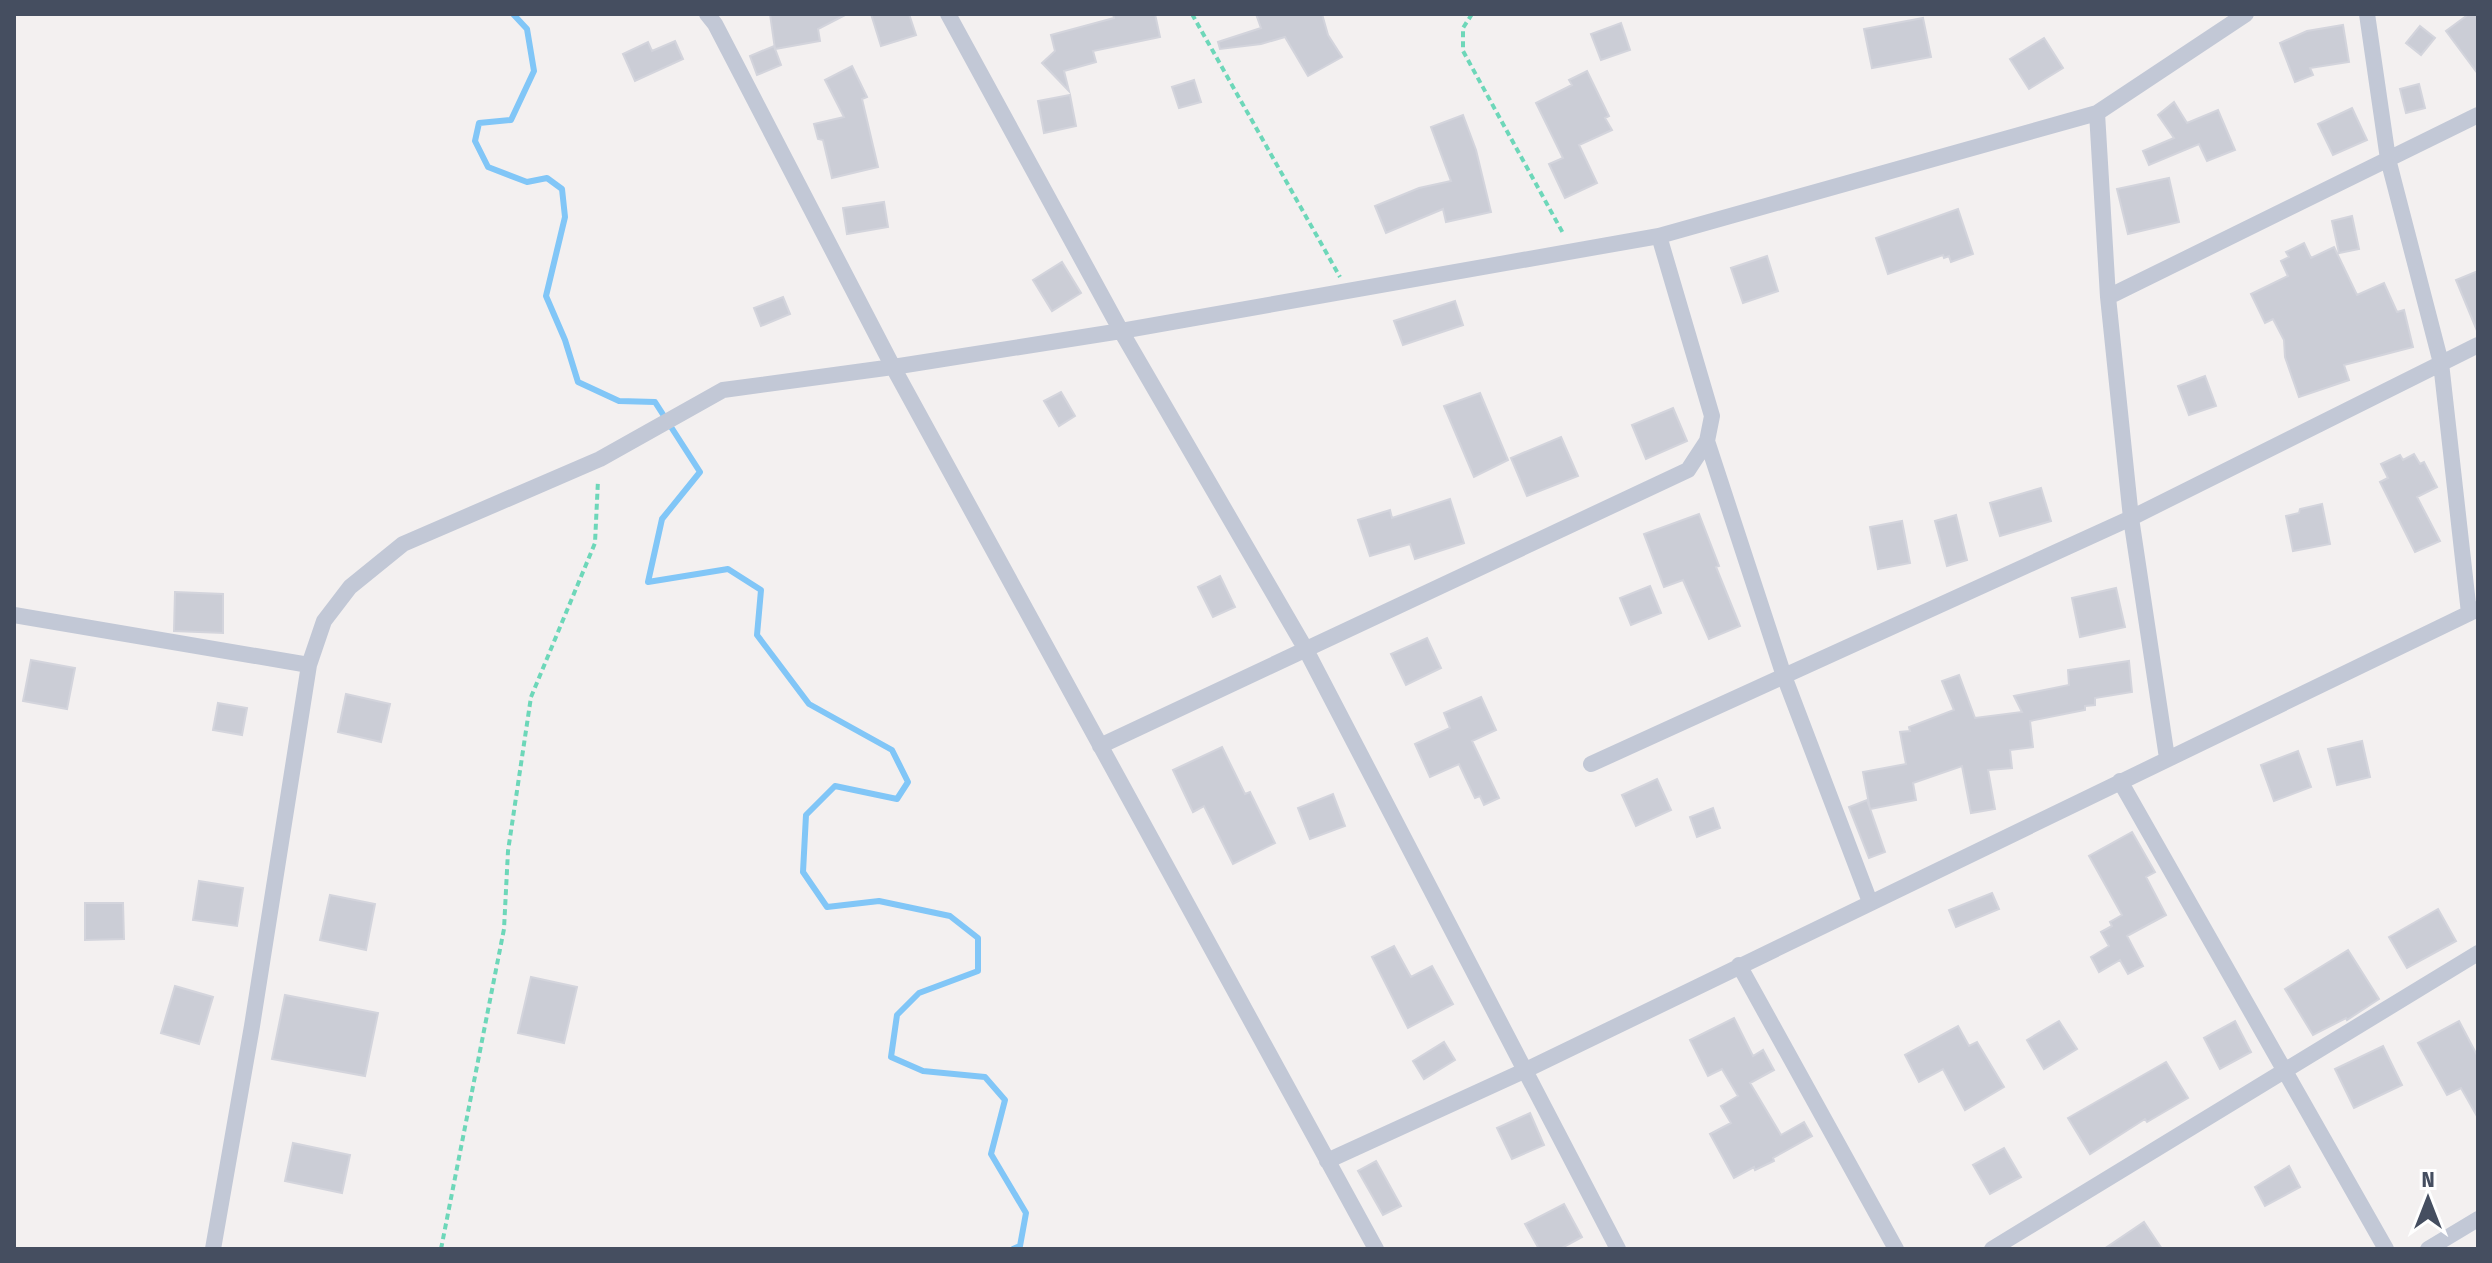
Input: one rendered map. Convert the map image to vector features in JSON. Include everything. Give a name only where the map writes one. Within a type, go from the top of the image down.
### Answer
[{"type":"street","points":[[707,14],[715,24],[893,367],[1376,1249]]},
{"type":"street","points":[[948,14],[1121,331],[1305,648],[1618,1249]]},
{"type":"street","points":[[213,1249],[309,665],[324,621],[350,587],[403,544],[600,459],[723,390],[1121,331],[1659,236],[2097,113],[2246,14]]},
{"type":"street","points":[[1327,1161],[1526,1070],[2473,611],[2441,363],[2388,159],[2367,14]]},
{"type":"street","points":[[2097,113],[2108,297],[2131,518],[2167,758]]},
{"type":"street","points":[[2108,297],[2478,115]]},
{"type":"street","points":[[1100,746],[1688,470],[1707,441],[1712,416],[1659,236]]},
{"type":"street","points":[[1591,764],[2131,518],[2478,345]]},
{"type":"street","points":[[1707,441],[1784,676],[1870,902]]},
{"type":"street","points":[[14,615],[309,665]]},
{"type":"street","points":[[2120,781],[2386,1249]]},
{"type":"street","points":[[1992,1249],[2478,953]]},
{"type":"street","points":[[1739,965],[1896,1249]]},
{"type":"street","points":[[2428,1249],[2478,1219]]},
{"type":"path","points":[[1192,14],[1348,291]]},
{"type":"path","points":[[1472,14],[1463,28],[1463,51],[1573,252]]},
{"type":"path","points":[[441,1249],[504,929],[508,851],[531,697],[595,543],[600,459]]},
{"type":"building","points":[[770,14],[847,14],[818,29],[820,41],[775,49]]},
{"type":"building","points":[[871,14],[909,14],[916,35],[881,46]]},
{"type":"building","points":[[1113,14],[1155,14],[1160,37],[1093,51],[1096,62],[1064,71],[1069,91],[1042,63],[1055,51],[1051,35],[1114,18]]},
{"type":"building","points":[[1256,14],[1322,14],[1328,35],[1342,57],[1308,76],[1285,37],[1261,44],[1220,49],[1218,42],[1261,28]]},
{"type":"building","points":[[2469,14],[2478,14],[2478,74],[2446,31]]},
{"type":"building","points":[[1923,18],[1931,57],[1872,68],[1864,29]]},
{"type":"building","points":[[1621,23],[1630,50],[1601,60],[1591,34]]},
{"type":"building","points":[[2343,25],[2349,62],[2310,68],[2313,75],[2295,82],[2280,43],[2307,31]]},
{"type":"building","points":[[2420,26],[2435,38],[2421,55],[2406,43]]},
{"type":"building","points":[[2044,38],[2063,68],[2029,89],[2010,59]]},
{"type":"building","points":[[675,41],[683,59],[635,81],[623,54],[648,42],[652,51]]},
{"type":"building","points":[[774,46],[781,65],[757,75],[750,56]]},
{"type":"building","points":[[852,66],[867,97],[862,99],[878,167],[832,178],[823,140],[818,139],[814,124],[844,117],[825,80]]},
{"type":"building","points":[[1587,71],[1609,116],[1605,118],[1612,130],[1579,145],[1597,183],[1565,198],[1549,164],[1563,158],[1536,103],[1572,85],[1569,80]]},
{"type":"building","points":[[1194,80],[1201,102],[1179,108],[1172,87]]},
{"type":"building","points":[[2419,84],[2425,108],[2406,113],[2400,89]]},
{"type":"building","points":[[1070,95],[1076,126],[1044,133],[1038,101]]},
{"type":"building","points":[[2174,102],[2187,123],[2218,110],[2235,150],[2207,161],[2199,144],[2149,165],[2143,151],[2174,138],[2158,115]]},
{"type":"building","points":[[2352,108],[2367,140],[2333,155],[2318,124]]},
{"type":"building","points":[[1463,115],[1476,150],[1491,212],[1446,222],[1443,209],[1386,233],[1375,206],[1419,188],[1451,181],[1431,127]]},
{"type":"building","points":[[2169,178],[2179,222],[2128,234],[2117,189]]},
{"type":"building","points":[[884,202],[888,227],[847,234],[843,208]]},
{"type":"building","points":[[1958,209],[1973,254],[1951,262],[1949,256],[1944,258],[1943,255],[1888,274],[1876,238]]},
{"type":"building","points":[[2352,216],[2359,249],[2339,253],[2332,221]]},
{"type":"building","points":[[2304,243],[2311,258],[2334,247],[2357,295],[2384,283],[2397,312],[2404,310],[2413,347],[2344,365],[2349,380],[2299,397],[2285,357],[2284,340],[2273,319],[2265,323],[2251,294],[2288,276],[2281,261],[2289,257],[2286,252]]},
{"type":"building","points":[[1767,256],[1778,291],[1743,303],[1731,268]]},
{"type":"building","points":[[1062,262],[1081,293],[1052,311],[1033,280]]},
{"type":"building","points":[[2478,271],[2478,333],[2456,280]]},
{"type":"building","points":[[783,297],[790,314],[761,326],[754,308]]},
{"type":"building","points":[[1455,301],[1463,325],[1403,345],[1394,321]]},
{"type":"building","points":[[2205,376],[2216,406],[2189,415],[2178,386]]},
{"type":"building","points":[[1061,392],[1075,416],[1059,426],[1044,401]]},
{"type":"building","points":[[1480,393],[1508,460],[1474,477],[1444,406]]},
{"type":"building","points":[[1673,408],[1687,441],[1646,459],[1632,425]]},
{"type":"building","points":[[1561,437],[1578,476],[1527,496],[1511,458]]},
{"type":"building","points":[[2414,454],[2420,464],[2424,462],[2437,487],[2417,497],[2440,541],[2415,552],[2380,482],[2388,478],[2381,464],[2400,455],[2403,460]]},
{"type":"building","points":[[2041,488],[2051,521],[2000,536],[1990,503]]},
{"type":"building","points":[[1450,499],[1464,543],[1415,559],[1410,544],[1370,556],[1358,520],[1390,510],[1392,518]]},
{"type":"building","points":[[2322,504],[2330,544],[2293,551],[2286,516]]},
{"type":"building","points":[[1699,514],[1740,626],[1709,639],[1683,580],[1664,587],[1644,534]]},
{"type":"building","points":[[1956,515],[1967,560],[1947,566],[1935,521]]},
{"type":"building","points":[[1902,521],[1910,563],[1878,569],[1870,527]]},
{"type":"building","points":[[1220,576],[1235,607],[1213,617],[1198,587]]},
{"type":"building","points":[[1650,586],[1661,613],[1631,625],[1620,598]]},
{"type":"building","points":[[2116,588],[2125,627],[2080,637],[2072,598]]},
{"type":"building","points":[[175,592],[223,594],[223,633],[174,631]]},
{"type":"building","points":[[1427,638],[1441,668],[1406,685],[1391,654]]},
{"type":"building","points":[[31,660],[75,668],[67,709],[23,701]]},
{"type":"building","points":[[2129,661],[2132,692],[2095,698],[2095,705],[2085,706],[2085,710],[2030,721],[2033,747],[2010,750],[2012,768],[1988,770],[1995,809],[1971,813],[1962,766],[1913,783],[1916,800],[1870,809],[1863,772],[1906,764],[1900,732],[1910,731],[1909,727],[1954,710],[1942,681],[1959,675],[1975,718],[2022,712],[2014,696],[2069,685],[2068,670]]},
{"type":"building","points":[[346,694],[390,704],[381,742],[338,732]]},
{"type":"building","points":[[1481,697],[1496,730],[1472,741],[1499,798],[1484,805],[1480,796],[1475,798],[1459,764],[1430,777],[1415,744],[1450,728],[1444,713]]},
{"type":"building","points":[[218,703],[247,708],[242,735],[213,730]]},
{"type":"building","points":[[2362,741],[2370,777],[2337,785],[2328,749]]},
{"type":"building","points":[[1222,747],[1245,794],[1250,792],[1275,843],[1233,864],[1204,806],[1193,812],[1173,770]]},
{"type":"building","points":[[2298,751],[2311,787],[2274,801],[2261,765]]},
{"type":"building","points":[[1657,779],[1671,810],[1636,826],[1622,795]]},
{"type":"building","points":[[1333,794],[1345,826],[1310,839],[1298,808]]},
{"type":"building","points":[[1867,800],[1885,852],[1869,858],[1849,807]]},
{"type":"building","points":[[1713,808],[1720,828],[1697,837],[1690,817]]},
{"type":"building","points":[[2132,832],[2155,872],[2146,877],[2166,915],[2127,936],[2143,966],[2128,974],[2120,960],[2099,972],[2091,957],[2109,946],[2101,932],[2122,915],[2089,856]]},
{"type":"building","points":[[199,881],[243,888],[237,926],[193,920]]},
{"type":"building","points":[[1992,893],[1999,909],[1956,927],[1949,910]]},
{"type":"building","points":[[330,895],[375,904],[366,950],[320,940]]},
{"type":"building","points":[[85,903],[123,903],[124,939],[85,940]]},
{"type":"building","points":[[2438,909],[2456,941],[2407,968],[2389,937]]},
{"type":"building","points":[[1394,946],[1411,977],[1432,966],[1453,1004],[1408,1028],[1372,957]]},
{"type":"building","points":[[2348,950],[2379,999],[2347,1020],[2313,1035],[2285,989]]},
{"type":"building","points":[[531,977],[577,987],[564,1043],[518,1033]]},
{"type":"building","points":[[175,986],[213,997],[199,1044],[161,1033]]},
{"type":"building","points":[[285,995],[378,1013],[365,1076],[272,1059]]},
{"type":"building","points":[[1734,1018],[1753,1056],[1763,1050],[1774,1070],[1750,1083],[1781,1135],[1804,1122],[1812,1136],[1773,1158],[1774,1161],[1734,1178],[1710,1134],[1731,1123],[1721,1106],[1738,1096],[1722,1069],[1708,1076],[1690,1040]]},
{"type":"building","points":[[2059,1021],[2077,1049],[2044,1069],[2027,1040]]},
{"type":"building","points":[[2235,1021],[2251,1052],[2220,1069],[2204,1038]]},
{"type":"building","points":[[2459,1021],[2478,1057],[2478,1118],[2461,1088],[2447,1095],[2418,1043]]},
{"type":"building","points":[[1958,1026],[1969,1046],[1977,1042],[2004,1087],[1965,1110],[1943,1069],[1919,1082],[1905,1055]]},
{"type":"building","points":[[1444,1042],[1455,1060],[1424,1079],[1413,1061]]},
{"type":"building","points":[[2383,1046],[2402,1085],[2354,1108],[2335,1069]]},
{"type":"building","points":[[2166,1062],[2188,1098],[2147,1122],[2145,1119],[2090,1154],[2068,1118]]},
{"type":"building","points":[[1530,1113],[1544,1145],[1512,1159],[1497,1128]]},
{"type":"building","points":[[293,1143],[350,1155],[342,1193],[285,1181]]},
{"type":"building","points":[[2004,1148],[2021,1177],[1990,1194],[1973,1165]]},
{"type":"building","points":[[1376,1161],[1401,1206],[1383,1215],[1358,1171]]},
{"type":"building","points":[[2289,1166],[2300,1187],[2265,1206],[2255,1187]]},
{"type":"building","points":[[1564,1204],[1582,1237],[1560,1249],[1539,1249],[1525,1224]]},
{"type":"building","points":[[2144,1222],[2162,1249],[2104,1249]]},
{"type":"waterway","points":[[513,14],[527,29],[534,71],[511,120],[479,123],[475,141],[488,167],[527,182],[547,178],[562,189],[565,217],[546,296],[565,340],[578,382],[619,401],[655,402],[700,472],[662,519],[648,582],[728,569],[761,590],[757,635],[809,704],[892,750],[908,782],[897,799],[835,786],[806,815],[803,872],[827,907],[879,901],[950,916],[978,938],[978,971],[919,993],[897,1015],[891,1057],[923,1071],[985,1077],[1005,1100],[991,1154],[1026,1213],[1020,1246],[1013,1249]]}]
